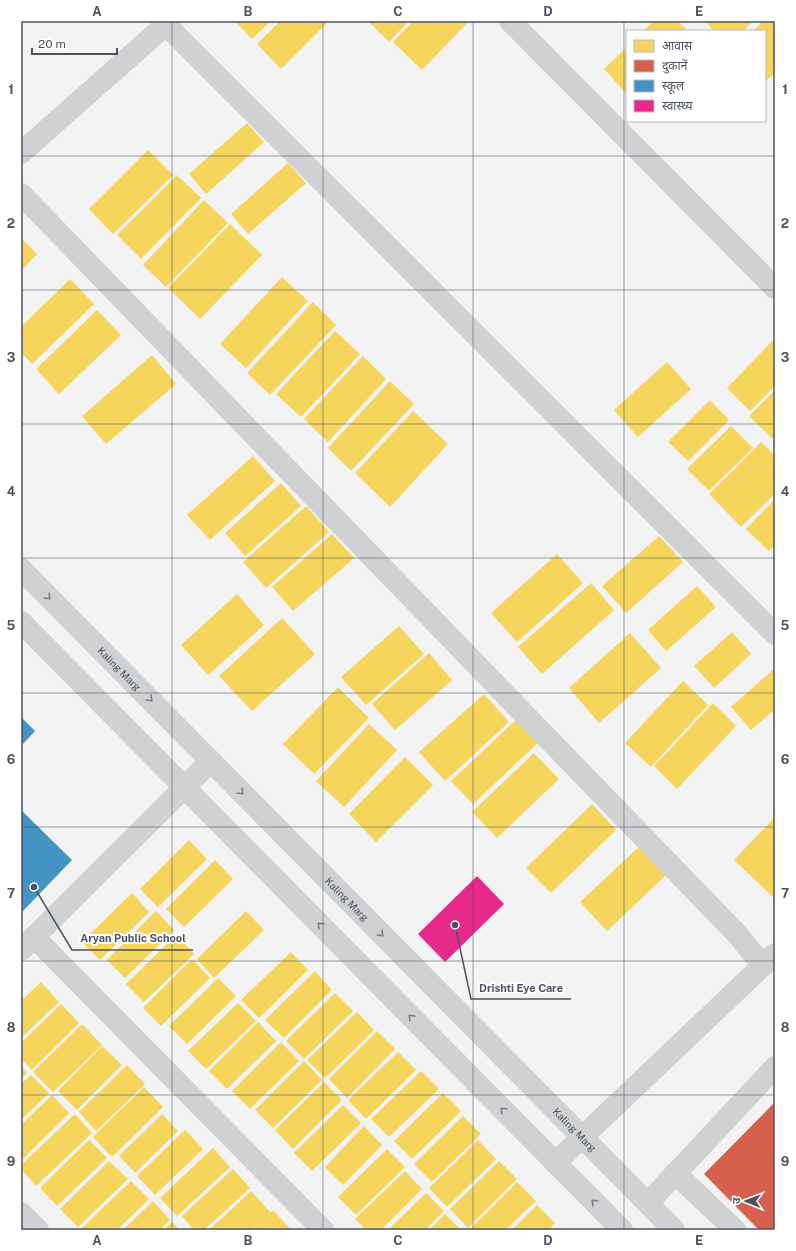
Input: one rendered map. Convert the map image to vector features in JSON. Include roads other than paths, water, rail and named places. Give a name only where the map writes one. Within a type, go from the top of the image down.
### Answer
[{"type":"street","points":[[510,21],[775,288]]},
{"type":"street","points":[[21,153],[168,23],[775,634]]},
{"type":"street","points":[[21,194],[738,935],[769,960],[555,1163]]},
{"type":"street","name":"Kaling Marg","points":[[21,569],[674,1230]]},
{"type":"street","points":[[21,622],[622,1230]]},
{"type":"street","points":[[211,762],[27,944],[324,1230]]},
{"type":"street","points":[[648,1203],[775,1067]]},
{"type":"street","points":[[675,1173],[735,1230]]},
{"type":"street","points":[[21,1213],[38,1230]]},
{"type":"place","name":"Aryan Public School","points":[[34,887]]},
{"type":"place","name":"Drishti Eye Care","points":[[455,925]]}]
